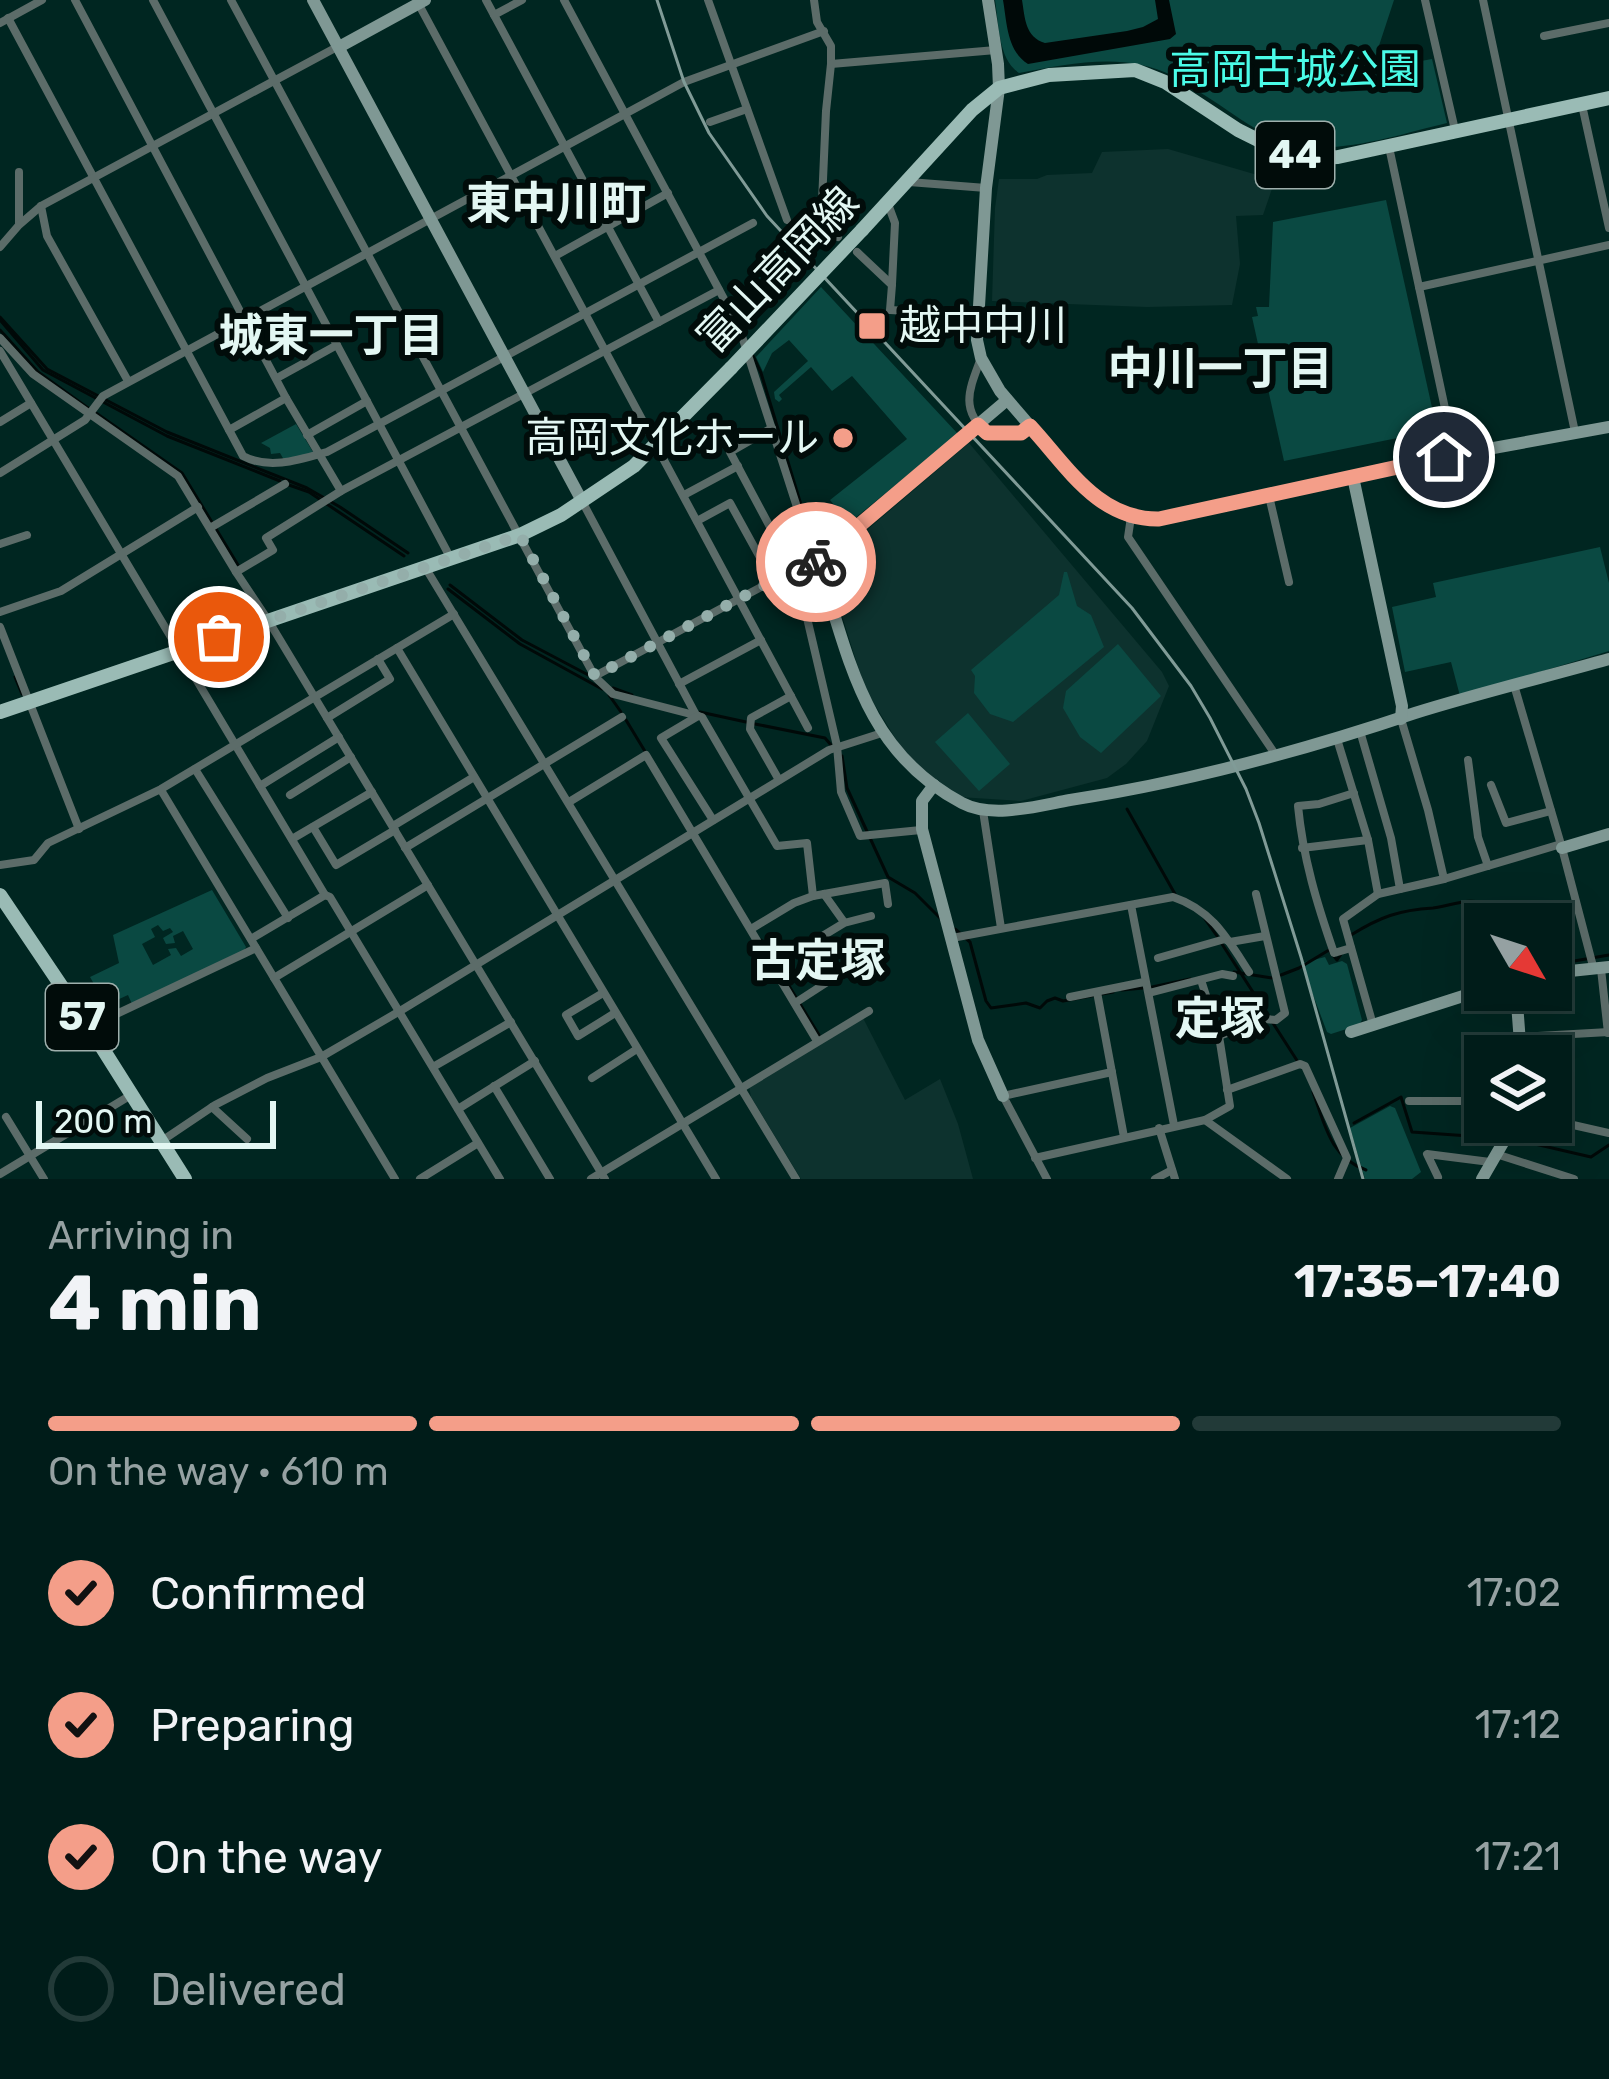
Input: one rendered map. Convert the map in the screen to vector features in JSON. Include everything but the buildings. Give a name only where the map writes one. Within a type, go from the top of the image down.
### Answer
[{"type":"main road","name":"富山高岡線","points":[[0,712],[520,535],[561,515],[656,446],[972,110],[999,88],[1049,75],[1135,70],[1165,82],[1238,130],[1286,154],[1314,158],[1338,157],[1609,98]]},
{"type":"main road","name":"57","points":[[0,896],[185,1179]]},
{"type":"street","points":[[42,0],[4,21],[95,176],[243,455],[258,464],[319,454],[380,425],[753,223]]},
{"type":"street","points":[[75,0],[286,398],[341,491]]},
{"type":"street","points":[[153,0],[451,559]]},
{"type":"street","points":[[231,0],[598,681],[613,694],[702,717],[777,846],[808,843],[819,895],[844,923]]},
{"type":"street","points":[[313,0],[697,716]]},
{"type":"street","points":[[486,0],[659,322]]},
{"type":"street","points":[[494,15],[522,0]]},
{"type":"street","points":[[564,0],[739,327],[772,428],[804,568],[800,588],[841,792],[860,836],[922,830]]},
{"type":"street","points":[[708,0],[787,220]]},
{"type":"street","points":[[814,0],[817,22],[831,46],[820,225],[838,237]]},
{"type":"street","points":[[988,0],[999,88],[986,188],[976,340],[981,358],[1007,400],[1106,506],[1131,517],[1159,519],[1455,454],[1609,427]]},
{"type":"street","points":[[1425,0],[1455,130]]},
{"type":"street","points":[[1483,0],[1575,433]]},
{"type":"street","points":[[0,247],[40,206],[420,1],[808,728]]},
{"type":"street","points":[[1544,36],[1609,23]]},
{"type":"street","points":[[0,473],[53,441],[128,381],[368,251],[684,82],[824,31]]},
{"type":"street","points":[[831,64],[996,50]]},
{"type":"street","points":[[1582,104],[1609,228]]},
{"type":"street","points":[[710,122],[747,109]]},
{"type":"street","points":[[1389,146],[1455,454]]},
{"type":"street","points":[[19,225],[20,172]]},
{"type":"street","points":[[907,182],[986,188]]},
{"type":"street","points":[[555,256],[668,193]]},
{"type":"street","points":[[887,203],[896,224],[890,310],[977,315]]},
{"type":"street","points":[[40,206],[46,236],[128,381]]},
{"type":"street","points":[[1419,287],[1609,245]]},
{"type":"street","points":[[857,252],[892,285]]},
{"type":"street","points":[[239,571],[273,550],[266,538],[341,491],[719,290]]},
{"type":"street","points":[[0,338],[33,374],[96,407],[178,476],[603,1176]]},
{"type":"street","points":[[277,378],[337,345]]},
{"type":"street","points":[[0,351],[500,1179]]},
{"type":"street","points":[[981,358],[968,412],[987,433],[1021,433],[1030,426]]},
{"type":"street","points":[[229,430],[286,398]]},
{"type":"street","points":[[598,681],[656,643],[804,568],[1007,400]]},
{"type":"street","points":[[307,435],[367,401]]},
{"type":"street","points":[[0,422],[31,403]]},
{"type":"street","points":[[772,428],[730,452],[804,568]]},
{"type":"street","points":[[684,496],[738,466]]},
{"type":"street","points":[[1353,476],[1401,719],[1444,879]]},
{"type":"street","points":[[210,528],[285,484]]},
{"type":"street","points":[[1269,495],[1289,582]]},
{"type":"street","points":[[698,521],[730,503],[773,581]]},
{"type":"street","points":[[0,612],[61,591],[198,508]]},
{"type":"street","points":[[1131,517],[1128,537],[1276,755]]},
{"type":"street","points":[[0,544],[27,535]]},
{"type":"street","points":[[425,567],[796,1179]]},
{"type":"street","points":[[804,568],[820,568],[863,700],[882,733],[934,785],[967,806],[983,809],[1049,804],[1208,775],[1609,659]]},
{"type":"street","points":[[0,865],[34,860],[48,843],[161,790],[454,614]]},
{"type":"street","points":[[0,628],[79,829]]},
{"type":"street","points":[[679,684],[761,640]]},
{"type":"street","points":[[397,648],[716,1179]]},
{"type":"street","points":[[327,718],[390,679],[378,659]]},
{"type":"street","points":[[1514,685],[1601,969],[1609,1034],[1564,1035]]},
{"type":"street","points":[[779,780],[750,729],[751,718],[791,696]]},
{"type":"street","points":[[697,716],[662,738],[713,820]]},
{"type":"street","points":[[405,848],[622,718]]},
{"type":"street","points":[[1360,731],[1391,838],[1400,889]]},
{"type":"street","points":[[161,1140],[212,1107],[321,1057],[400,1011],[779,780],[835,750],[882,733]]},
{"type":"street","points":[[260,786],[339,737]]},
{"type":"street","points":[[1337,739],[1368,841],[1378,894]]},
{"type":"street","points":[[569,802],[646,755],[818,1041]]},
{"type":"street","points":[[290,795],[351,757]]},
{"type":"street","points":[[1468,760],[1478,837],[1488,866]]},
{"type":"street","points":[[195,769],[288,918]]},
{"type":"street","points":[[313,827],[336,865],[474,777]]},
{"type":"street","points":[[934,785],[922,801],[922,830],[978,1040],[1047,1179]]},
{"type":"street","points":[[1492,785],[1506,823],[1551,811]]},
{"type":"street","points":[[161,790],[395,1179]]},
{"type":"street","points":[[292,839],[371,791]]},
{"type":"street","points":[[1351,947],[1334,953],[1302,848],[1298,806],[1354,793]]},
{"type":"street","points":[[983,809],[1001,928]]},
{"type":"street","points":[[1373,1025],[1343,919],[1378,894],[1609,835]]},
{"type":"street","points":[[1302,848],[1368,841]]},
{"type":"street","points":[[751,928],[794,903],[885,883],[888,904]]},
{"type":"street","points":[[274,978],[428,886]]},
{"type":"street","points":[[1219,1036],[1264,1019],[1276,1020],[1285,1013],[1256,894]]},
{"type":"street","points":[[89,1027],[253,944],[325,895]]},
{"type":"street","points":[[952,938],[1173,897],[1206,913],[1249,972]]},
{"type":"street","points":[[1131,905],[1174,1125]]},
{"type":"street","points":[[773,966],[844,923],[871,916]]},
{"type":"street","points":[[1158,958],[1264,936]]},
{"type":"street","points":[[1149,993],[1222,974],[1233,976]]},
{"type":"street","points":[[795,1003],[832,980]]},
{"type":"street","points":[[1035,1158],[1205,1120],[1230,1106],[1219,1036],[1201,980]]},
{"type":"street","points":[[1070,997],[1144,982]]},
{"type":"street","points":[[1096,992],[1124,1137]]},
{"type":"street","points":[[603,993],[566,1016],[578,1036],[615,1013]]},
{"type":"street","points":[[1351,1032],[1464,996]]},
{"type":"street","points":[[591,1179],[603,1176],[869,1010]]},
{"type":"street","points":[[433,1066],[512,1022]]},
{"type":"street","points":[[592,1078],[637,1049]]},
{"type":"street","points":[[458,1108],[535,1061]]},
{"type":"street","points":[[1227,1090],[1305,1066],[1347,1158],[1340,1175]]},
{"type":"street","points":[[1003,1096],[1112,1072]]},
{"type":"street","points":[[494,1086],[550,1179]]},
{"type":"street","points":[[0,1174],[132,1094]]},
{"type":"street","points":[[1409,1101],[1464,1101]]},
{"type":"street","points":[[212,1107],[247,1138]]},
{"type":"street","points":[[6,1118],[44,1179]]},
{"type":"street","points":[[1205,1120],[1287,1179]]},
{"type":"street","points":[[1572,1125],[1609,1133]]},
{"type":"street","points":[[1154,1179],[1173,1174],[1159,1129]]},
{"type":"street","points":[[420,1179],[478,1143]]},
{"type":"street","points":[[1482,1179],[1503,1143]]},
{"type":"street","points":[[1438,1178],[1427,1154],[1499,1150],[1574,1179]]},
{"type":"street","points":[[1425,1179],[1438,1178]]},
{"type":"shaded area","points":[[1003,0],[1022,0],[1030,32],[1045,43],[1143,27],[1158,19],[1155,0],[1169,0],[1176,34],[1170,39],[1028,64],[1012,44]]},
{"type":"shaded area","points":[[1168,149],[1275,180],[1263,215],[1236,216],[1240,264],[1232,305],[992,301],[999,179],[1092,173],[1102,152]]},
{"type":"shaded area","points":[[969,443],[1169,686],[1147,741],[1107,778],[1021,801],[959,797],[902,749],[865,689],[826,565]]},
{"type":"shaded area","points":[[863,1018],[905,1100],[940,1079],[973,1179],[801,1179],[751,1097],[749,1086]]},
{"type":"green space","name":"高岡古城公園","points":[[995,0],[1394,0],[1371,70],[1432,59],[1447,123],[1366,143],[1303,146],[1265,134],[1154,68],[1097,62],[1019,73],[1003,50]]},
{"type":"green space","points":[[1386,200],[1437,430],[1284,461],[1252,317],[1258,316],[1256,307],[1269,307],[1273,222]]},
{"type":"green space","points":[[821,287],[958,434],[849,523],[830,500],[907,439],[852,376],[832,391],[811,367],[779,395],[779,402],[775,399],[774,392],[808,361],[789,340],[772,353],[763,372],[756,357]]},
{"type":"green space","points":[[296,424],[316,457],[287,465],[280,453],[271,454],[261,443]]},
{"type":"green space","points":[[1600,547],[1609,583],[1609,651],[1460,696],[1451,662],[1405,672],[1392,607],[1436,597],[1433,583]]},
{"type":"green space","points":[[1064,572],[1077,606],[1091,615],[1104,647],[1013,722],[990,714],[974,693],[971,670],[1059,595]]},
{"type":"green space","points":[[1118,644],[1161,696],[1101,753],[1080,737],[1063,708],[1066,691]]},
{"type":"green space","points":[[968,713],[1010,764],[979,791],[935,742]]},
{"type":"green space","points":[[212,890],[246,947],[132,1004],[128,995],[106,1005],[90,977],[119,963],[113,935]],"holes":[[[158,925],[163,931],[170,928],[173,932],[163,938],[166,944],[175,943],[173,936],[183,931],[193,949],[181,956],[176,948],[168,949],[171,955],[153,965],[142,944],[155,937],[151,929]]]},
{"type":"green space","points":[[1325,957],[1329,965],[1347,964],[1362,1020],[1331,1034],[1301,963]]},
{"type":"green space","points":[[1390,1106],[1395,1108],[1421,1172],[1412,1179],[1365,1179],[1350,1128]]},
{"type":"waterway","points":[[744,331],[783,245]]},
{"type":"waterway","points":[[0,317],[47,369],[167,432],[307,488],[408,553]]},
{"type":"waterway","points":[[0,320],[43,370],[167,436],[280,481]]},
{"type":"waterway","points":[[0,330],[38,372],[88,408]]},
{"type":"waterway","points":[[753,356],[812,541]]},
{"type":"waterway","points":[[96,413],[182,473],[238,565]]},
{"type":"waterway","points":[[289,485],[309,492],[404,556]]},
{"type":"waterway","points":[[450,585],[522,640],[594,678]]},
{"type":"waterway","points":[[448,589],[520,644],[602,689]]},
{"type":"waterway","points":[[15,677],[22,694]]},
{"type":"waterway","points":[[613,688],[632,695]]},
{"type":"waterway","points":[[609,695],[621,712]]},
{"type":"waterway","points":[[700,712],[746,722]]},
{"type":"waterway","points":[[626,720],[646,753]]},
{"type":"waterway","points":[[755,724],[825,738],[831,745]]},
{"type":"waterway","points":[[842,756],[847,788],[888,877],[915,893],[942,920]]},
{"type":"waterway","points":[[1127,809],[1175,894]]},
{"type":"waterway","points":[[1351,935],[1400,913],[1468,901],[1482,903]]},
{"type":"waterway","points":[[1205,919],[1217,936]]},
{"type":"waterway","points":[[955,929],[970,942],[991,1008],[1026,1003],[1040,1008],[1055,998],[1063,1001],[1113,992]]},
{"type":"waterway","points":[[761,940],[819,1035]]},
{"type":"waterway","points":[[1222,944],[1298,1062]]},
{"type":"waterway","points":[[1281,975],[1329,950],[1337,960],[1341,954]]},
{"type":"waterway","points":[[1572,961],[1609,955]]},
{"type":"waterway","points":[[1234,972],[1272,978]]},
{"type":"waterway","points":[[1152,987],[1190,979]]},
{"type":"waterway","points":[[1122,990],[1143,988]]},
{"type":"waterway","points":[[1313,1092],[1337,1148],[1366,1170]]},
{"type":"waterway","points":[[1354,1123],[1401,1097],[1412,1132],[1464,1136]]},
{"type":"waterway","points":[[1530,1143],[1591,1157],[1609,1145]]},
{"type":"railway","points":[[657,0],[684,82],[709,133],[767,216],[1132,608],[1191,686],[1259,823],[1363,1179]]},
{"type":"way so far","points":[[219,637],[520,535],[595,676],[816,562]]},
{"type":"place","name":"越中中川","points":[[872,326]]},
{"type":"place","name":"高岡文化ホール","points":[[843,438]]},
{"type":"district","name":"東中川町","points":[[556,203]]},
{"type":"district","name":"城東一丁目","points":[[331,335]]},
{"type":"district","name":"中川一丁目","points":[[1220,368]]},
{"type":"district","name":"古定塚","points":[[818,960]]},
{"type":"district","name":"定塚","points":[[1220,1018]]},
{"type":"route","points":[[816,562],[978,425],[987,433],[1021,433],[1030,426],[1106,506],[1144,519],[1444,457]]}]
